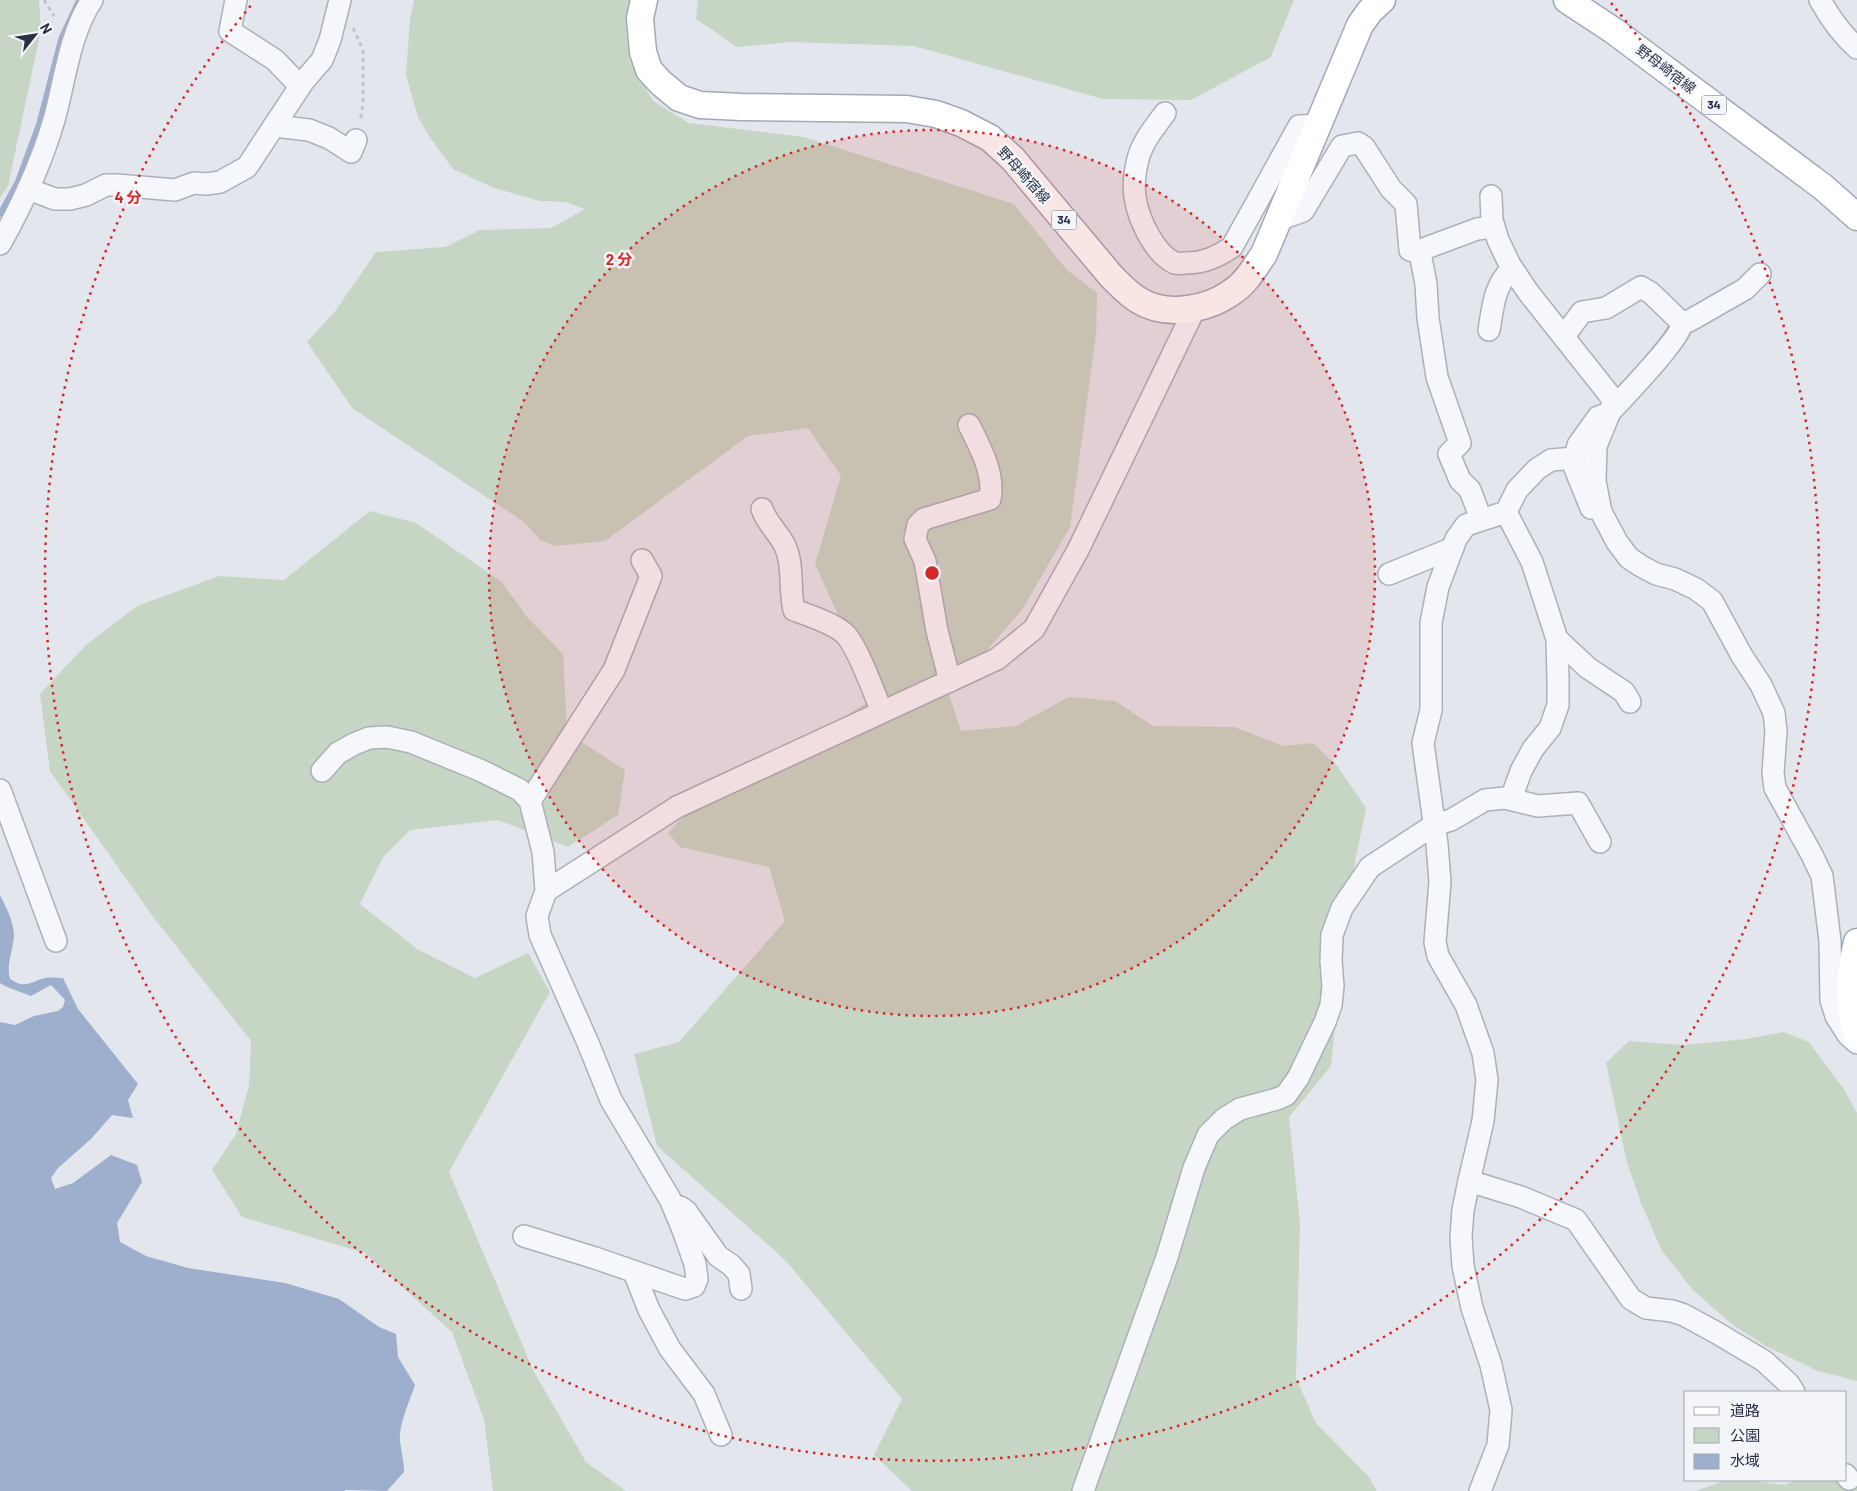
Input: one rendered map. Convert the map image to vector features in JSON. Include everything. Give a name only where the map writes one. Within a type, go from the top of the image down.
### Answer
[{"type":"main road","name":"野母崎宿線","points":[[644,0],[640,18],[643,52],[649,70],[679,98],[700,105],[741,107],[907,109],[936,114],[961,122],[990,138],[1013,158],[1111,276],[1125,290],[1140,301],[1154,307],[1169,310],[1195,308],[1214,302],[1233,292],[1244,281],[1264,254],[1360,25],[1370,11],[1382,0]]},
{"type":"main road","name":"野母崎宿線","points":[[1567,0],[1614,31],[1824,187],[1857,217]]},
{"type":"main road","points":[[1857,942],[1849,1003],[1851,1018],[1857,1036]]},
{"type":"street","points":[[0,244],[34,178],[53,122],[76,33],[92,0]]},
{"type":"street","points":[[236,0],[230,31],[275,60],[300,86]]},
{"type":"street","points":[[28,189],[55,199],[70,199],[86,195],[106,185],[117,184],[175,190],[194,183],[220,182],[247,167],[300,86],[322,60],[330,40],[340,0]]},
{"type":"street","points":[[1820,0],[1835,25],[1846,39],[1857,48]]},
{"type":"street","points":[[1165,113],[1138,156],[1134,176],[1135,197],[1144,227],[1160,253],[1176,263],[1197,263],[1216,257],[1232,247],[1298,126],[1318,125]]},
{"type":"street","points":[[274,126],[310,130],[329,138],[351,152],[356,140]]},
{"type":"street","points":[[1278,220],[1304,211],[1342,146],[1358,143],[1364,146],[1391,189],[1406,204],[1410,250],[1420,253]]},
{"type":"street","points":[[1491,196],[1494,226],[1498,240],[1512,268],[1528,292],[1612,398],[1612,407],[1596,446],[1595,481],[1606,522],[1629,558],[1656,574],[1675,579],[1696,589],[1712,601],[1742,656],[1761,685],[1774,713],[1776,731],[1773,774],[1775,788],[1822,876],[1830,941],[1831,1000],[1836,1016],[1848,1035],[1857,1044]]},
{"type":"street","points":[[1420,253],[1426,248],[1477,229],[1494,226]]},
{"type":"street","points":[[1420,253],[1426,284],[1428,318],[1437,377],[1460,443],[1449,454],[1460,480],[1470,490],[1482,519]]},
{"type":"street","points":[[1489,330],[1497,290],[1504,276],[1512,268]]},
{"type":"street","points":[[1682,323],[1689,321],[1745,289],[1760,274]]},
{"type":"street","points":[[1564,336],[1582,312],[1606,308],[1641,286],[1651,293],[1682,323]]},
{"type":"street","points":[[546,891],[677,807],[997,659],[1034,629],[1078,550],[1195,308]]},
{"type":"street","points":[[1606,522],[1594,513],[1574,466],[1578,445],[1598,417],[1609,414],[1669,345],[1682,328],[1682,323]]},
{"type":"street","points":[[950,681],[937,631],[925,561],[915,539],[918,525],[924,519],[990,499],[992,489],[989,472],[981,449],[969,425]]},
{"type":"street","points":[[1480,1491],[1498,1445],[1501,1410],[1491,1365],[1472,1308],[1463,1266],[1461,1237],[1463,1210],[1483,1121],[1487,1080],[1483,1053],[1466,1005],[1438,956],[1435,942],[1440,882],[1423,743],[1431,710],[1431,623],[1438,588],[1456,539],[1466,525],[1506,512],[1517,490],[1537,469],[1551,460],[1575,458]]},
{"type":"street","points":[[762,509],[766,520],[785,546],[789,562],[791,596],[794,610],[820,620],[845,634],[860,660],[882,712]]},
{"type":"street","points":[[1506,512],[1532,562],[1557,639],[1558,705],[1550,728],[1534,748],[1521,771],[1511,799]]},
{"type":"street","points":[[1389,574],[1453,548]]},
{"type":"street","points":[[530,801],[614,670],[651,576],[642,560]]},
{"type":"street","points":[[1557,639],[1588,668],[1624,692],[1630,702]]},
{"type":"street","points":[[322,771],[338,753],[354,744],[369,738],[387,737],[411,742],[482,771],[520,790],[530,801],[543,852],[546,891],[537,916],[540,935],[611,1100],[670,1199],[695,1264],[698,1279],[694,1286],[684,1289],[524,1236]]},
{"type":"street","points":[[0,790],[56,941]]},
{"type":"street","points":[[1083,1491],[1167,1257],[1194,1168],[1208,1136],[1224,1119],[1240,1109],[1277,1100],[1286,1095],[1298,1078],[1325,1022],[1331,1005],[1333,986],[1331,961],[1332,935],[1342,908],[1370,867],[1434,825],[1451,820],[1485,800],[1505,798],[1538,806],[1578,803],[1600,842]]},
{"type":"street","points":[[1469,1181],[1521,1197],[1576,1220],[1631,1299],[1646,1308],[1672,1311],[1684,1315],[1717,1333],[1764,1361],[1789,1384],[1793,1391]]},
{"type":"street","points":[[670,1199],[686,1211],[718,1256],[731,1265],[738,1274],[741,1289]]},
{"type":"street","points":[[634,1272],[649,1310],[670,1349],[704,1394],[721,1435]]},
{"type":"path","points":[[44,0],[54,16]]},
{"type":"path","points":[[352,27],[363,50],[363,104],[356,140]]},
{"type":"green space","points":[[0,0],[39,0],[41,30],[8,186],[0,198]]},
{"type":"green space","points":[[414,0],[634,0],[629,58],[653,101],[689,123],[804,137],[1014,204],[1067,270],[1097,293],[1096,335],[1070,527],[1022,610],[949,694],[961,731],[1016,726],[1069,697],[1115,701],[1153,726],[1234,727],[1284,746],[1313,743],[1338,767],[1366,808],[1356,857],[1342,951],[1331,1066],[1289,1117],[1300,1223],[1296,1378],[1316,1423],[1368,1476],[1377,1491],[912,1491],[874,1455],[902,1399],[785,1260],[657,1146],[634,1054],[679,1042],[785,921],[769,867],[680,847],[668,833],[694,805],[742,785],[875,697],[815,564],[841,476],[808,428],[748,436],[605,541],[556,546],[540,540],[524,522],[352,408],[307,342],[336,310],[376,252],[445,247],[480,230],[551,228],[585,209],[565,202],[540,201],[494,188],[453,169],[418,117],[406,75],[410,19]]},
{"type":"green space","points":[[698,0],[1294,0],[1271,57],[1191,100],[1103,99],[914,46],[790,42],[737,47],[696,19]]},
{"type":"green space","points":[[370,511],[416,523],[502,582],[526,616],[563,654],[567,733],[625,770],[618,815],[568,847],[498,820],[410,830],[383,857],[360,904],[417,949],[475,978],[528,953],[550,992],[449,1172],[533,1370],[586,1462],[626,1491],[493,1491],[484,1420],[452,1332],[365,1253],[242,1217],[212,1170],[236,1134],[249,1085],[251,1041],[154,918],[50,771],[40,694],[85,646],[137,606],[219,576],[284,580]]},
{"type":"green space","points":[[1784,1032],[1809,1042],[1845,1091],[1857,1113],[1857,1381],[1818,1371],[1766,1346],[1733,1325],[1694,1291],[1662,1251],[1641,1203],[1627,1163],[1606,1063],[1629,1041],[1683,1045],[1746,1039]]},
{"type":"green space","points":[[1847,1480],[1857,1483],[1857,1491],[1696,1491],[1723,1481],[1754,1481],[1784,1485],[1794,1481]]},
{"type":"water","points":[[0,895],[14,931],[9,968],[10,979],[21,984],[28,984],[46,978],[63,978],[78,1009],[138,1084],[128,1100],[133,1118],[112,1115],[91,1139],[58,1168],[51,1178],[55,1189],[73,1183],[111,1155],[137,1165],[142,1182],[117,1223],[120,1242],[146,1256],[188,1268],[285,1283],[339,1299],[379,1327],[396,1334],[398,1357],[415,1385],[400,1434],[404,1472],[387,1491],[0,1491],[0,1022],[15,1025],[34,1016],[58,1011],[63,1007],[65,1000],[51,985],[31,996],[0,983]]},
{"type":"waterway","points":[[0,214],[18,181],[39,124],[61,39],[79,0]]}]
